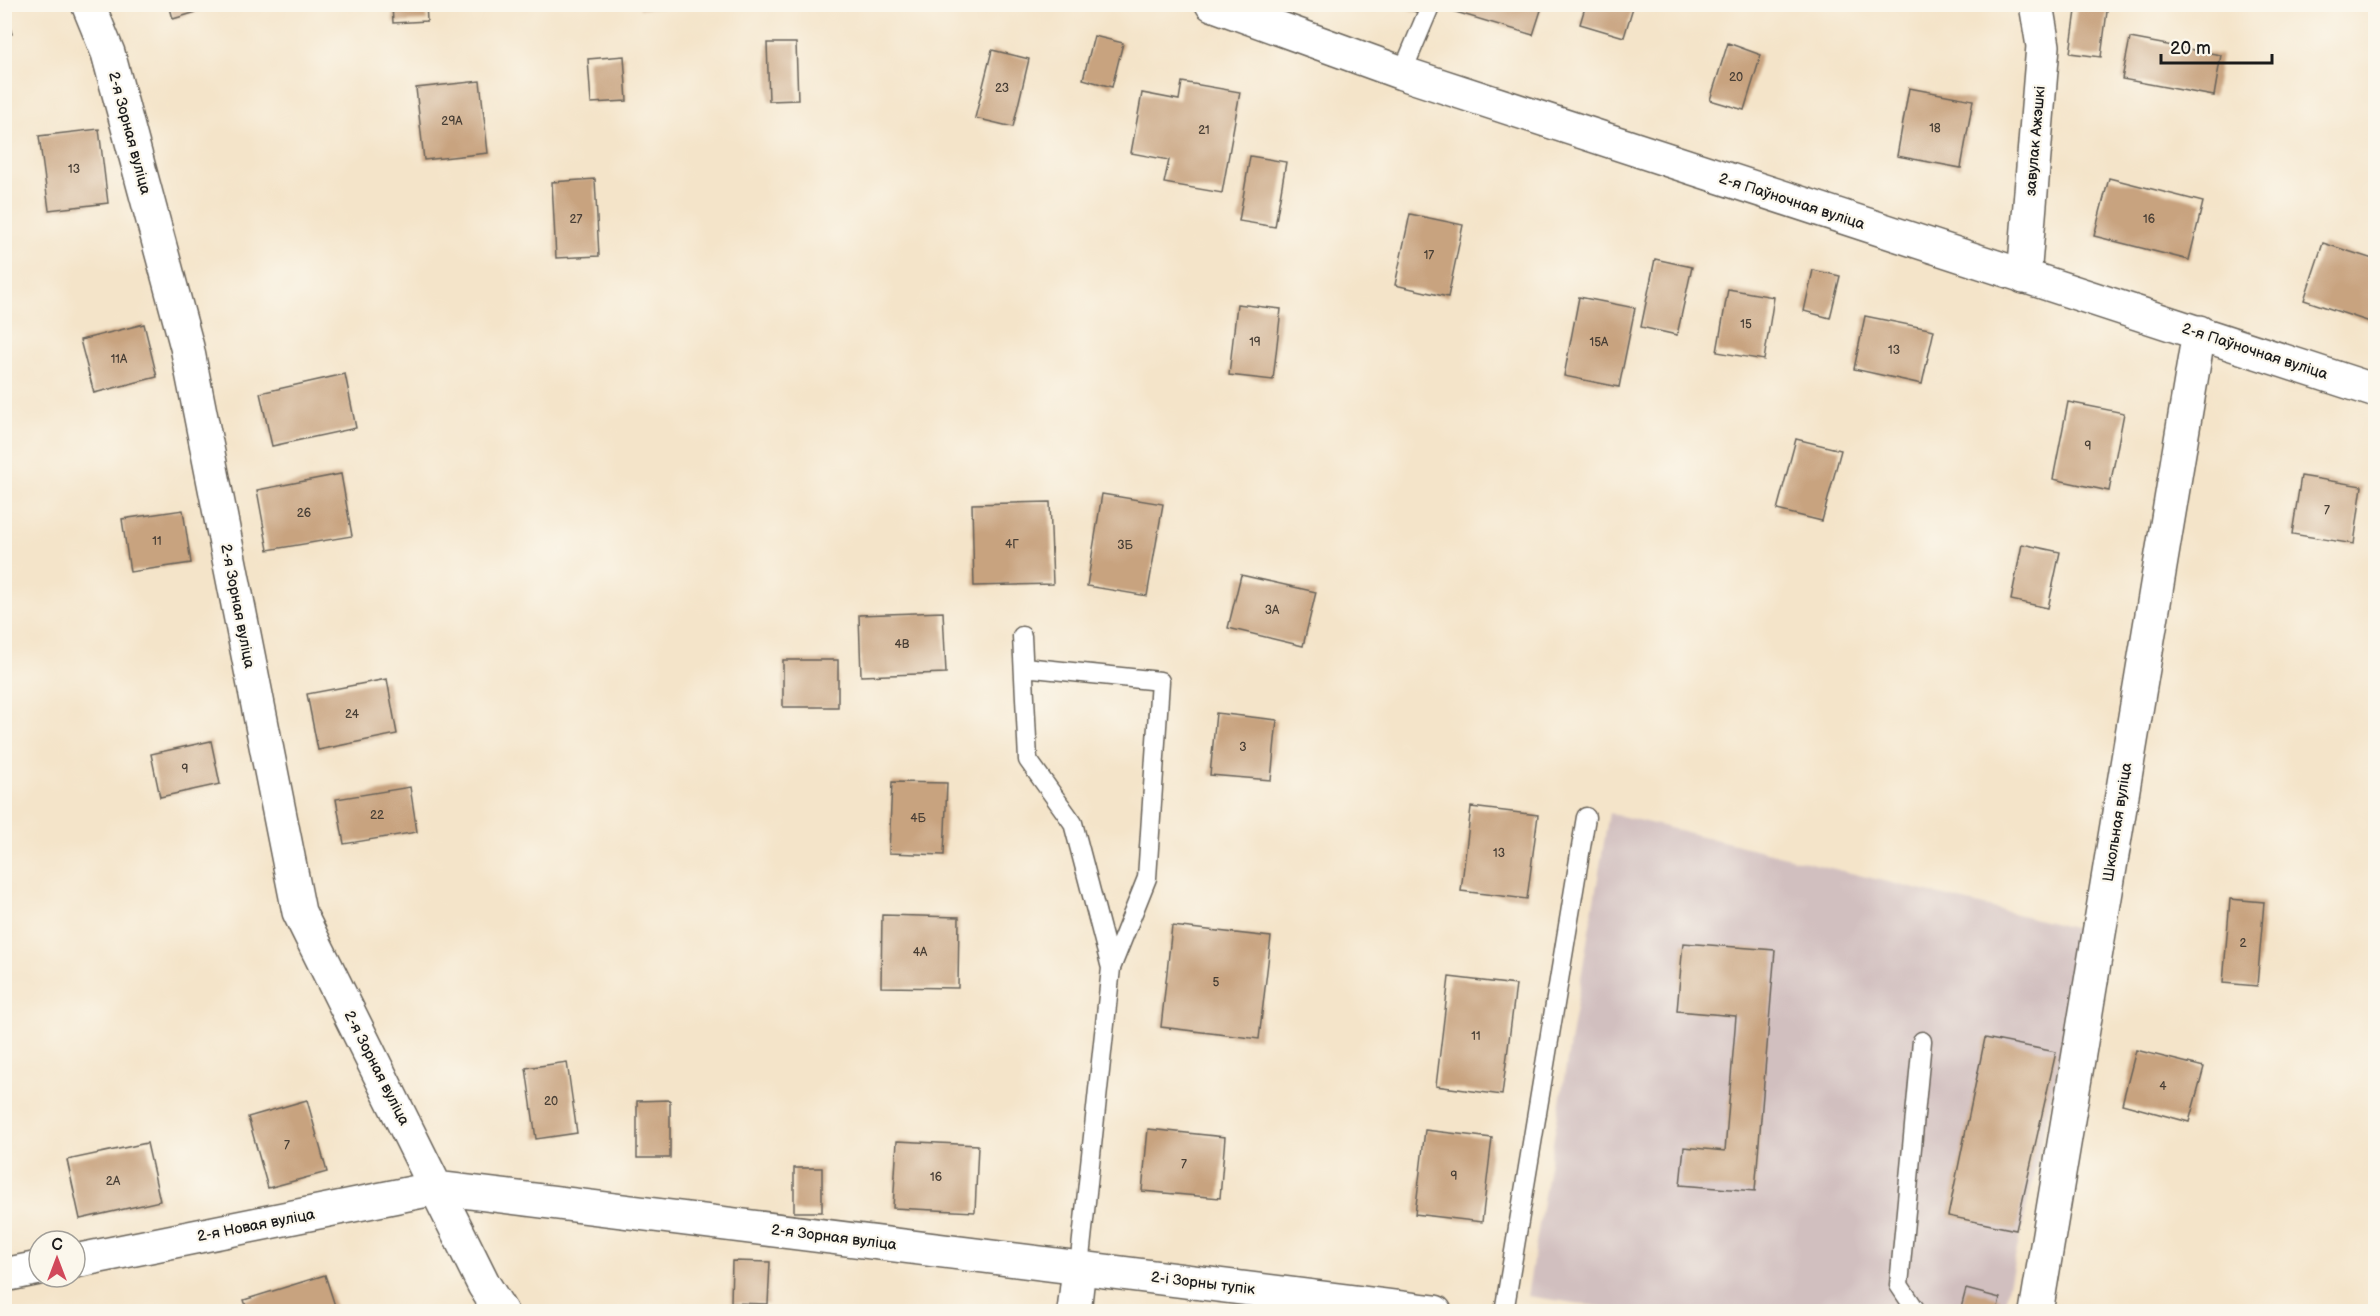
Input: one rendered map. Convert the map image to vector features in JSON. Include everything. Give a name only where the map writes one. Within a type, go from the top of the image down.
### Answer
[{"type":"street","name":"2-я Зорная вуліца","points":[[88,4],[108,53],[187,347],[299,912],[484,1285],[501,1311]]},
{"type":"street","name":"2-я Паўночная вуліца","points":[[1212,4],[1402,73],[2024,278],[2376,390]]},
{"type":"street","name":"завулак Ажэшкі","points":[[2024,278],[2043,46],[2036,4]]},
{"type":"street","name":"Школьная вуліца","points":[[2036,1311],[2199,332]]},
{"type":"street","name":"2-я Зорная вуліца","points":[[437,1188],[1079,1268]]},
{"type":"street","name":"2-я Новая вуліца","points":[[87,1259],[437,1188]]},
{"type":"street","points":[[1074,1311],[1079,1268]]},
{"type":"street","name":"2-і Зорны тупік","points":[[1079,1268],[1435,1311]]},
{"type":"street","points":[[4,1275],[27,1270]]},
{"type":"lane","points":[[1402,73],[1431,4]]},
{"type":"lane","points":[[1022,636],[1028,760],[1073,823],[1111,968]]},
{"type":"lane","points":[[1024,667],[1160,681],[1147,878],[1111,968],[1079,1268]]},
{"type":"lane","points":[[1504,1311],[1586,817]]},
{"type":"lane","points":[[1917,1311],[1899,1285],[1922,1041]]},
{"type":"shaded area","points":[[1609,813],[2089,932],[2003,1311],[1636,1312],[1527,1296]]},
{"type":"building","points":[[169,4],[215,4],[216,6],[173,19]]},
{"type":"building","points":[[392,4],[426,4],[427,21],[393,23]]},
{"type":"building","points":[[640,4],[698,4],[698,6],[640,9]]},
{"type":"building","points":[[1395,4],[1418,4],[1416,12]]},
{"type":"building","points":[[1451,4],[1543,4],[1533,35],[1449,10]]},
{"type":"building","points":[[1586,4],[1634,4],[1624,37],[1580,24]]},
{"type":"building","points":[[2077,4],[2108,4],[2101,57],[2070,53]]},
{"type":"building","points":[[4,5],[12,34],[4,36]]},
{"type":"building","points":[[1094,36],[1123,43],[1112,87],[1083,79]]},
{"type":"building","points":[[2130,38],[2221,55],[2214,96],[2122,79]]},
{"type":"building","points":[[767,43],[796,43],[798,100],[769,101]]},
{"type":"building","points":[[1728,43],[1761,55],[1744,110],[1710,100]]},
{"type":"building","points":[[992,50],[1029,59],[1013,127],[975,118]]},
{"type":"building","points":[[624,56],[627,101],[591,103],[588,59]]},
{"type":"building","points":[[480,81],[488,153],[424,160],[416,88]]},
{"type":"building","points":[[1182,82],[1240,92],[1222,193],[1164,183],[1169,160],[1131,153],[1142,93],[1179,100]]},
{"type":"building","points":[[1909,88],[1973,100],[1961,168],[1897,156]]},
{"type":"building","points":[[99,129],[108,203],[49,210],[39,136]]},
{"type":"building","points":[[1250,156],[1286,162],[1275,227],[1239,221]]},
{"type":"building","points":[[2109,178],[2203,202],[2189,260],[2094,236]]},
{"type":"building","points":[[595,179],[599,256],[556,258],[552,182]]},
{"type":"building","points":[[1410,214],[1463,225],[1448,297],[1395,285]]},
{"type":"building","points":[[2323,243],[2376,260],[2376,324],[2304,300]]},
{"type":"building","points":[[1655,259],[1692,267],[1677,335],[1641,327]]},
{"type":"building","points":[[1813,270],[1840,276],[1830,318],[1804,311]]},
{"type":"building","points":[[1728,289],[1774,297],[1764,360],[1717,352]]},
{"type":"building","points":[[1579,297],[1635,308],[1619,387],[1564,376]]},
{"type":"building","points":[[1237,304],[1281,309],[1273,380],[1229,375]]},
{"type":"building","points":[[1865,316],[1934,330],[1922,384],[1854,369]]},
{"type":"building","points":[[144,324],[157,377],[94,393],[80,340]]},
{"type":"building","points":[[345,374],[356,428],[272,446],[260,393]]},
{"type":"building","points":[[2068,402],[2124,413],[2109,491],[2053,479]]},
{"type":"building","points":[[1796,439],[1841,450],[1822,521],[1777,510]]},
{"type":"building","points":[[341,474],[352,536],[268,550],[257,490]]},
{"type":"building","points":[[2301,476],[2362,486],[2354,544],[2292,534]]},
{"type":"building","points":[[1102,494],[1163,504],[1147,596],[1087,586]]},
{"type":"building","points":[[1050,502],[1053,584],[974,586],[972,504]]},
{"type":"building","points":[[183,510],[191,563],[130,572],[122,519]]},
{"type":"building","points":[[2022,544],[2060,552],[2048,608],[2011,600]]},
{"type":"building","points":[[1241,575],[1316,592],[1303,646],[1228,628]]},
{"type":"building","points":[[943,612],[946,673],[861,676],[859,615]]},
{"type":"building","points":[[783,660],[838,660],[838,707],[783,707]]},
{"type":"building","points":[[387,679],[397,734],[318,750],[307,694]]},
{"type":"building","points":[[1216,713],[1277,720],[1271,780],[1210,775]]},
{"type":"building","points":[[211,741],[220,784],[160,797],[151,754]]},
{"type":"building","points":[[892,782],[947,783],[944,855],[889,853]]},
{"type":"building","points":[[410,787],[417,832],[344,844],[336,799]]},
{"type":"building","points":[[1471,807],[1538,815],[1527,899],[1461,891]]},
{"type":"building","points":[[2230,899],[2264,902],[2257,986],[2223,983]]},
{"type":"building","points":[[882,915],[959,917],[958,988],[881,987]]},
{"type":"building","points":[[1172,926],[1271,937],[1259,1039],[1161,1027]]},
{"type":"building","points":[[1683,943],[1775,950],[1755,1191],[1680,1185],[1684,1147],[1725,1151],[1736,1016],[1677,1011]]},
{"type":"building","points":[[1449,977],[1516,985],[1502,1095],[1436,1086]]},
{"type":"building","points":[[1985,1038],[2056,1052],[2016,1230],[1948,1216]]},
{"type":"building","points":[[2136,1050],[2204,1067],[2189,1122],[2122,1104]]},
{"type":"building","points":[[567,1062],[577,1133],[536,1139],[526,1068]]},
{"type":"building","points":[[307,1100],[327,1172],[268,1188],[248,1117]]},
{"type":"building","points":[[670,1100],[670,1158],[637,1158],[637,1101]]},
{"type":"building","points":[[1148,1129],[1225,1137],[1220,1198],[1142,1191]]},
{"type":"building","points":[[1425,1130],[1492,1138],[1482,1222],[1415,1214]]},
{"type":"building","points":[[897,1141],[978,1145],[975,1212],[893,1208]]},
{"type":"building","points":[[147,1143],[160,1201],[80,1219],[67,1160]]},
{"type":"building","points":[[794,1168],[822,1168],[822,1212],[794,1212]]},
{"type":"building","points":[[732,1261],[770,1262],[768,1304],[731,1303]]},
{"type":"building","points":[[325,1275],[337,1312],[248,1312],[244,1300]]},
{"type":"building","points":[[1966,1289],[2000,1298],[1997,1312],[1960,1312]]}]
